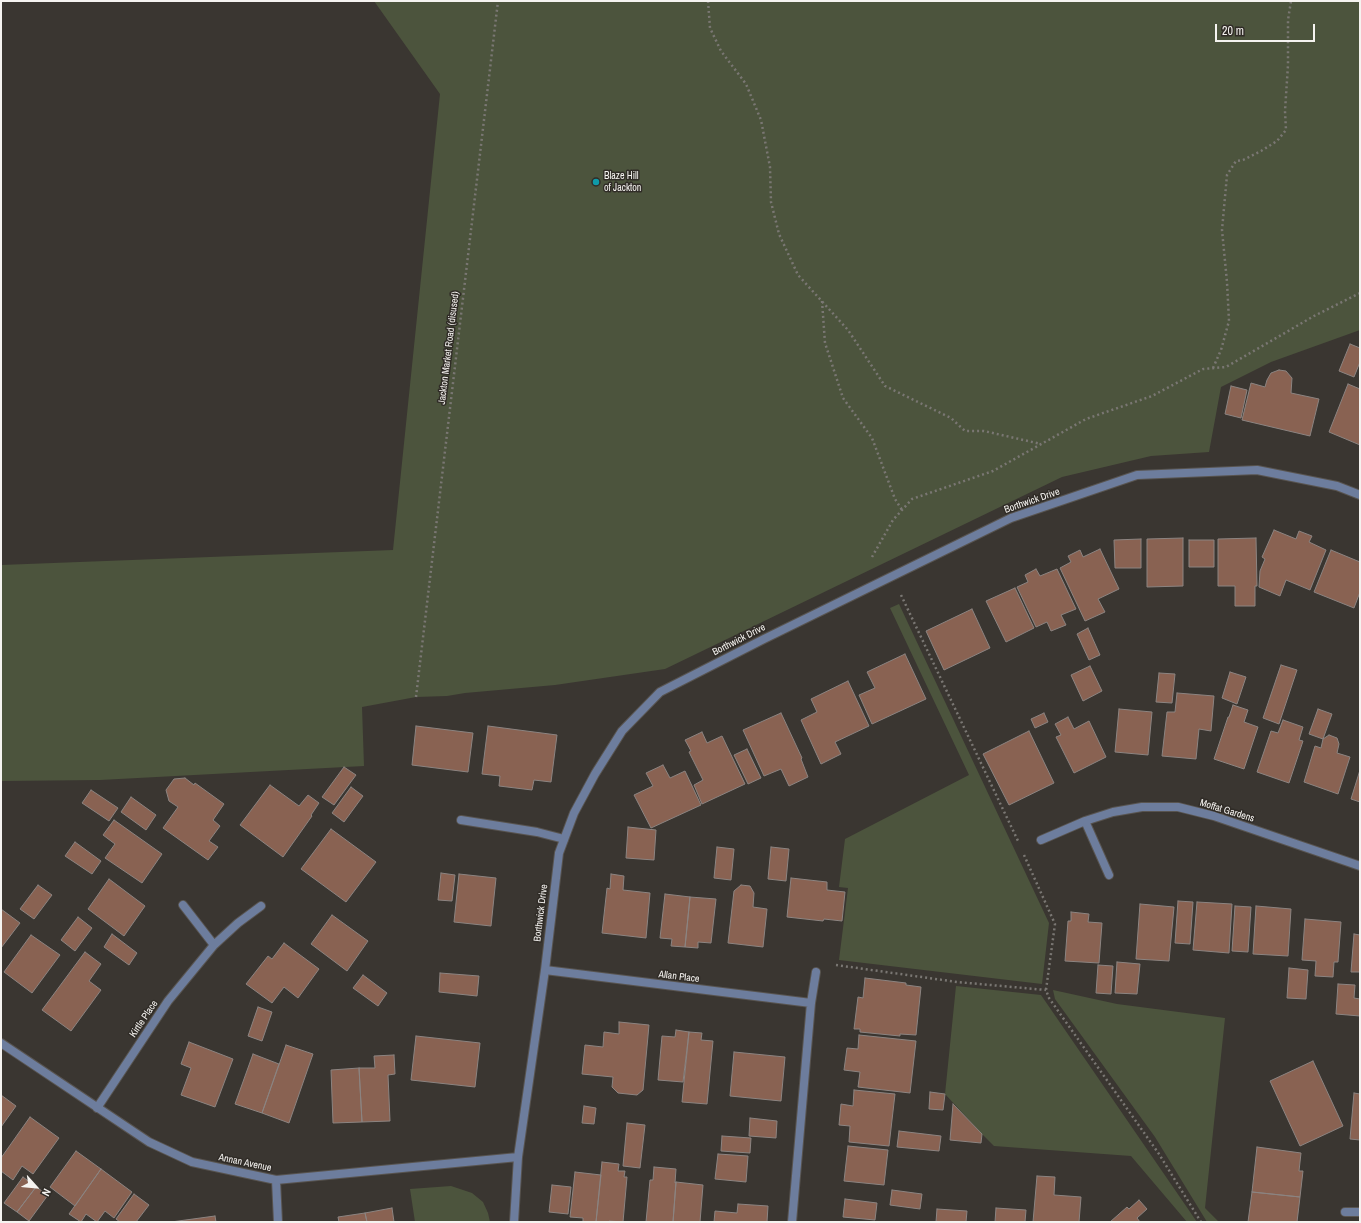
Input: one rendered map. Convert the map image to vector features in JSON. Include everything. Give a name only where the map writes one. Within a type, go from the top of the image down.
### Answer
[{"type":"street","name":"Borthwick Drive","points":[[514,1222],[518,1157],[545,970],[559,853],[578,806],[595,774],[622,731],[660,692],[764,638],[1011,518],[1137,476],[1257,470],[1337,486],[1360,495]]},
{"type":"street","name":"Moffat Gardens","points":[[1041,840],[1085,821],[1113,812],[1142,807],[1178,807],[1214,816],[1360,866]]},
{"type":"street","points":[[461,820],[537,832],[564,839]]},
{"type":"street","points":[[1085,821],[1109,875]]},
{"type":"street","points":[[183,905],[214,945]]},
{"type":"street","name":"Kirtle Place","points":[[97,1108],[168,1001],[214,945],[238,923],[261,906]]},
{"type":"street","name":"Allan Place","points":[[545,970],[811,1002]]},
{"type":"street","points":[[792,1222],[811,1002],[816,972]]},
{"type":"street","name":"Annan Avenue","points":[[1,1043],[149,1142],[192,1162],[276,1180],[518,1157]]},
{"type":"street","points":[[276,1180],[278,1222]]},
{"type":"street","points":[[1345,1212],[1360,1212]]},
{"type":"path","name":"Jackton Market Road (disused)","points":[[416,697],[498,1]]},
{"type":"path","points":[[708,1],[710,28],[721,52],[746,84],[761,120],[770,167],[771,202],[779,234],[798,275],[848,330],[885,386],[951,418],[965,431],[984,431],[1041,444]]},
{"type":"path","points":[[1213,368],[1221,350],[1229,321],[1222,230],[1227,176],[1236,161],[1242,160],[1261,151],[1277,141],[1286,130],[1285,111],[1288,65],[1288,20],[1291,1]]},
{"type":"path","points":[[872,557],[893,520],[912,499],[993,471],[1086,419],[1152,396],[1203,369],[1226,368],[1314,316],[1360,293]]},
{"type":"path","points":[[822,301],[826,343],[843,398],[872,438],[895,499],[902,510]]},
{"type":"path","points":[[892,576],[1022,849],[1055,924],[1046,990],[1049,998],[1159,1154],[1202,1222]]},
{"type":"path","points":[[816,972],[838,965],[957,982],[1046,990]]},
{"type":"green space","points":[[374,1],[1360,1],[1360,330],[1271,362],[1221,387],[1209,452],[1151,456],[1062,477],[665,669],[555,685],[447,696],[416,697],[362,707],[364,766],[100,780],[1,781],[1,565],[393,550],[440,94]]},
{"type":"green space","points":[[899,604],[1049,923],[1042,984],[839,960],[848,888],[839,887],[845,839],[969,775],[890,608]]},
{"type":"green space","points":[[956,986],[1041,995],[1197,1222],[1187,1222],[1131,1156],[994,1146],[945,1094]]},
{"type":"green space","points":[[1053,990],[1117,1004],[1225,1018],[1205,1208],[1219,1222],[1207,1222],[1155,1137],[1055,999]]},
{"type":"green space","points":[[451,1186],[472,1193],[483,1202],[490,1222],[415,1222],[410,1189]]},
{"type":"building","points":[[1350,344],[1360,348],[1360,362],[1354,377],[1339,371]]},
{"type":"building","points":[[1279,370],[1286,371],[1292,378],[1291,393],[1319,399],[1310,436],[1242,420],[1251,383],[1265,387],[1271,373]]},
{"type":"building","points":[[1348,384],[1360,389],[1360,445],[1329,432]]},
{"type":"building","points":[[1231,386],[1247,390],[1241,418],[1225,414]]},
{"type":"building","points":[[1274,530],[1296,539],[1299,531],[1312,536],[1309,542],[1326,550],[1310,590],[1286,580],[1280,596],[1259,587],[1260,571],[1265,559],[1262,557]]},
{"type":"building","points":[[1183,538],[1183,586],[1147,587],[1147,539]]},
{"type":"building","points":[[1256,538],[1257,586],[1255,586],[1255,606],[1235,606],[1235,586],[1218,586],[1218,539]]},
{"type":"building","points":[[1141,539],[1141,568],[1115,568],[1114,540]]},
{"type":"building","points":[[1189,540],[1214,540],[1214,567],[1189,567]]},
{"type":"building","points":[[1100,549],[1119,589],[1098,599],[1105,612],[1085,621],[1060,568],[1071,562],[1068,556],[1080,550],[1083,557]]},
{"type":"building","points":[[1331,550],[1360,562],[1360,592],[1354,608],[1314,592]]},
{"type":"building","points":[[1036,569],[1040,576],[1057,569],[1076,609],[1061,615],[1066,625],[1051,631],[1047,622],[1036,627],[1017,587],[1028,582],[1025,575]]},
{"type":"building","points":[[1015,588],[1034,628],[1006,642],[986,601]]},
{"type":"building","points":[[972,609],[990,648],[944,670],[926,631]]},
{"type":"building","points":[[1088,628],[1100,655],[1089,660],[1077,634]]},
{"type":"building","points":[[905,654],[926,699],[872,724],[859,695],[875,688],[867,672]]},
{"type":"building","points":[[1281,665],[1297,670],[1279,724],[1263,718]]},
{"type":"building","points":[[1090,666],[1102,691],[1083,701],[1071,675]]},
{"type":"building","points":[[1230,672],[1246,677],[1237,704],[1222,698]]},
{"type":"building","points":[[1159,673],[1175,674],[1172,703],[1156,702]]},
{"type":"building","points":[[848,681],[869,726],[835,742],[841,754],[821,764],[801,720],[817,712],[811,699]]},
{"type":"building","points":[[1177,693],[1214,696],[1211,731],[1199,729],[1196,759],[1162,756],[1167,712],[1175,712]]},
{"type":"building","points":[[1233,705],[1248,710],[1244,722],[1258,727],[1244,769],[1214,759]]},
{"type":"building","points":[[1119,709],[1152,712],[1148,755],[1115,752]]},
{"type":"building","points":[[1318,709],[1332,714],[1323,739],[1309,734]]},
{"type":"building","points":[[781,713],[802,758],[801,759],[808,777],[789,786],[781,769],[764,776],[743,730]]},
{"type":"building","points":[[1044,713],[1048,722],[1035,728],[1031,719]]},
{"type":"building","points":[[1068,717],[1074,729],[1089,721],[1106,757],[1074,773],[1056,737],[1061,735],[1055,724]]},
{"type":"building","points":[[1283,720],[1303,727],[1299,740],[1303,741],[1289,783],[1257,772],[1271,731],[1278,733]]},
{"type":"building","points":[[416,726],[473,733],[468,772],[412,765]]},
{"type":"building","points":[[488,726],[557,735],[551,782],[534,780],[532,790],[499,786],[500,776],[482,774]]},
{"type":"building","points":[[1029,731],[1054,783],[1009,805],[983,754]]},
{"type":"building","points":[[702,732],[707,743],[722,736],[745,784],[702,804],[694,785],[703,780],[689,752],[691,751],[685,740]]},
{"type":"building","points":[[1329,735],[1337,738],[1339,744],[1337,753],[1350,757],[1338,794],[1304,782],[1315,746],[1321,748],[1323,739]]},
{"type":"building","points":[[747,749],[761,778],[748,784],[734,755]]},
{"type":"building","points":[[663,765],[670,778],[685,771],[701,805],[651,828],[634,795],[653,786],[646,773]]},
{"type":"building","points":[[344,767],[356,775],[334,805],[322,797]]},
{"type":"building","points":[[1360,770],[1360,802],[1351,799]]},
{"type":"building","points":[[185,778],[194,785],[195,783],[224,804],[213,820],[220,826],[209,841],[218,847],[208,860],[163,828],[178,807],[169,801],[166,790],[174,779]]},
{"type":"building","points":[[270,785],[299,806],[308,795],[319,803],[311,815],[312,816],[283,857],[240,825]]},
{"type":"building","points":[[351,787],[363,796],[344,822],[332,813]]},
{"type":"building","points":[[91,790],[118,808],[109,821],[82,803]]},
{"type":"building","points":[[131,797],[156,815],[146,830],[121,812]]},
{"type":"building","points":[[114,820],[162,854],[142,883],[105,858],[115,844],[103,835]]},
{"type":"building","points":[[628,827],[656,830],[654,860],[626,858]]},
{"type":"building","points":[[331,829],[376,862],[346,902],[301,869]]},
{"type":"building","points":[[75,842],[101,861],[92,874],[65,856]]},
{"type":"building","points":[[717,847],[734,849],[731,880],[714,878]]},
{"type":"building","points":[[771,847],[789,849],[786,881],[768,879]]},
{"type":"building","points":[[441,873],[455,875],[452,901],[438,900]]},
{"type":"building","points":[[459,874],[496,878],[491,926],[454,922]]},
{"type":"building","points":[[611,874],[624,876],[623,890],[650,893],[646,938],[602,933],[607,888],[610,889]]},
{"type":"building","points":[[791,878],[827,882],[827,890],[845,892],[842,921],[824,919],[823,921],[787,917]]},
{"type":"building","points":[[109,879],[145,906],[124,936],[88,909]]},
{"type":"building","points":[[38,885],[52,895],[34,919],[20,909]]},
{"type":"building","points":[[741,885],[750,886],[754,893],[753,907],[767,909],[763,947],[728,943],[734,891]]},
{"type":"building","points":[[665,894],[690,897],[685,947],[671,946],[672,939],[660,938]]},
{"type":"building","points":[[690,897],[716,899],[711,943],[698,942],[698,948],[685,947]]},
{"type":"building","points":[[1178,901],[1193,902],[1190,944],[1175,943]]},
{"type":"building","points":[[1197,902],[1232,904],[1229,953],[1193,950]]},
{"type":"building","points":[[1140,904],[1174,907],[1169,961],[1136,959]]},
{"type":"building","points":[[1235,906],[1251,907],[1248,952],[1232,951]]},
{"type":"building","points":[[1256,906],[1291,909],[1288,956],[1253,954]]},
{"type":"building","points":[[1,909],[20,923],[1,948]]},
{"type":"building","points":[[1071,912],[1089,914],[1088,922],[1102,923],[1099,963],[1065,961],[1068,921],[1071,921]]},
{"type":"building","points":[[332,915],[368,941],[347,971],[311,944]]},
{"type":"building","points":[[78,917],[92,928],[75,951],[61,940]]},
{"type":"building","points":[[1305,919],[1341,922],[1338,962],[1334,962],[1333,977],[1315,976],[1316,961],[1302,960]]},
{"type":"building","points":[[112,934],[137,953],[129,965],[104,947]]},
{"type":"building","points":[[1354,934],[1360,935],[1360,972],[1351,972]]},
{"type":"building","points":[[31,935],[60,955],[32,993],[4,972]]},
{"type":"building","points":[[284,943],[319,969],[298,998],[284,987],[272,1003],[246,984],[268,956],[272,959]]},
{"type":"building","points":[[85,952],[101,964],[89,981],[101,990],[71,1031],[42,1010]]},
{"type":"building","points":[[1117,962],[1140,964],[1137,994],[1115,993]]},
{"type":"building","points":[[1098,965],[1113,966],[1111,994],[1096,993]]},
{"type":"building","points":[[1289,968],[1308,970],[1306,999],[1287,998]]},
{"type":"building","points":[[440,973],[479,976],[477,996],[439,992]]},
{"type":"building","points":[[363,975],[387,993],[378,1006],[353,988]]},
{"type":"building","points":[[865,978],[906,983],[906,985],[921,987],[916,1035],[900,1034],[900,1036],[860,1032],[860,1029],[854,1029],[858,997],[863,998]]},
{"type":"building","points":[[1338,984],[1355,985],[1354,998],[1360,999],[1360,1016],[1336,1014]]},
{"type":"building","points":[[258,1007],[272,1012],[262,1041],[248,1036]]},
{"type":"building","points":[[619,1022],[649,1025],[643,1090],[637,1095],[618,1093],[612,1087],[613,1077],[582,1074],[585,1045],[603,1047],[604,1032],[619,1034]]},
{"type":"building","points":[[676,1030],[689,1032],[683,1082],[658,1080],[662,1036],[675,1037]]},
{"type":"building","points":[[689,1032],[702,1033],[701,1040],[713,1041],[707,1104],[682,1102]]},
{"type":"building","points":[[859,1035],[916,1041],[910,1093],[858,1087],[860,1072],[844,1070],[847,1048],[858,1049]]},
{"type":"building","points":[[416,1036],[480,1043],[475,1087],[411,1080]]},
{"type":"building","points":[[189,1042],[233,1059],[215,1107],[181,1095],[191,1068],[181,1064]]},
{"type":"building","points":[[286,1045],[313,1054],[289,1123],[262,1113]]},
{"type":"building","points":[[734,1052],[785,1057],[781,1101],[730,1096]]},
{"type":"building","points":[[253,1054],[279,1064],[262,1113],[235,1104]]},
{"type":"building","points":[[394,1055],[395,1074],[388,1075],[390,1121],[362,1122],[359,1068],[375,1068],[374,1056]]},
{"type":"building","points":[[1313,1061],[1343,1126],[1300,1146],[1270,1081]]},
{"type":"building","points":[[359,1068],[362,1122],[333,1123],[331,1070]]},
{"type":"building","points":[[854,1090],[895,1094],[889,1146],[849,1142],[850,1126],[839,1125],[841,1104],[853,1106]]},
{"type":"building","points":[[930,1092],[945,1094],[943,1110],[929,1109]]},
{"type":"building","points":[[1354,1093],[1360,1094],[1360,1140],[1350,1139]]},
{"type":"building","points":[[1,1095],[16,1106],[1,1127]]},
{"type":"building","points":[[953,1104],[982,1134],[981,1143],[950,1140]]},
{"type":"building","points":[[584,1106],[596,1108],[594,1124],[582,1123]]},
{"type":"building","points":[[30,1117],[59,1138],[33,1174],[22,1166],[13,1180],[1,1171],[1,1158]]},
{"type":"building","points":[[750,1118],[777,1121],[776,1138],[749,1136]]},
{"type":"building","points":[[627,1123],[645,1125],[640,1168],[623,1166]]},
{"type":"building","points":[[899,1131],[941,1136],[939,1151],[897,1147]]},
{"type":"building","points":[[722,1136],[751,1138],[750,1153],[721,1151]]},
{"type":"building","points":[[848,1146],[888,1150],[884,1185],[844,1181]]},
{"type":"building","points":[[1257,1147],[1301,1153],[1299,1171],[1303,1171],[1300,1197],[1252,1192]]},
{"type":"building","points":[[76,1151],[101,1169],[75,1206],[50,1187]]},
{"type":"building","points":[[718,1154],[748,1156],[746,1182],[715,1179]]},
{"type":"building","points":[[602,1162],[619,1164],[618,1171],[625,1171],[624,1177],[627,1177],[623,1222],[596,1222]]},
{"type":"building","points":[[654,1167],[676,1169],[673,1222],[646,1222],[650,1180],[653,1180]]},
{"type":"building","points":[[101,1169],[132,1192],[114,1218],[105,1211],[97,1222],[86,1214],[81,1222],[69,1214]]},
{"type":"building","points":[[575,1172],[601,1175],[596,1222],[583,1222],[583,1218],[570,1217]]},
{"type":"building","points":[[1037,1176],[1055,1177],[1054,1195],[1081,1197],[1079,1222],[1033,1222]]},
{"type":"building","points":[[23,1177],[36,1187],[17,1212],[4,1203]]},
{"type":"building","points":[[676,1182],[703,1185],[700,1222],[673,1222]]},
{"type":"building","points":[[552,1185],[571,1187],[568,1214],[549,1212]]},
{"type":"building","points":[[36,1187],[48,1195],[29,1221],[17,1212]]},
{"type":"building","points":[[892,1190],[922,1194],[920,1209],[890,1205]]},
{"type":"building","points":[[1252,1192],[1300,1197],[1297,1222],[1248,1222]]},
{"type":"building","points":[[134,1194],[149,1205],[136,1222],[120,1222],[116,1219]]},
{"type":"building","points":[[845,1199],[877,1203],[875,1220],[843,1217]]},
{"type":"building","points":[[1139,1200],[1147,1209],[1137,1218],[1140,1222],[1110,1222],[1127,1207],[1129,1209]]},
{"type":"building","points":[[738,1204],[768,1206],[767,1222],[714,1222],[715,1211],[737,1213]]},
{"type":"building","points":[[392,1208],[394,1222],[367,1222],[365,1213]]},
{"type":"building","points":[[996,1208],[1026,1210],[1025,1222],[995,1222]]},
{"type":"building","points":[[937,1209],[967,1211],[966,1222],[936,1222]]},
{"type":"building","points":[[365,1213],[367,1222],[339,1222],[338,1217]]},
{"type":"building","points":[[215,1216],[216,1222],[171,1222]]},
{"type":"place","name":"Blaze Hill of Jackton","points":[[596,182]]}]
